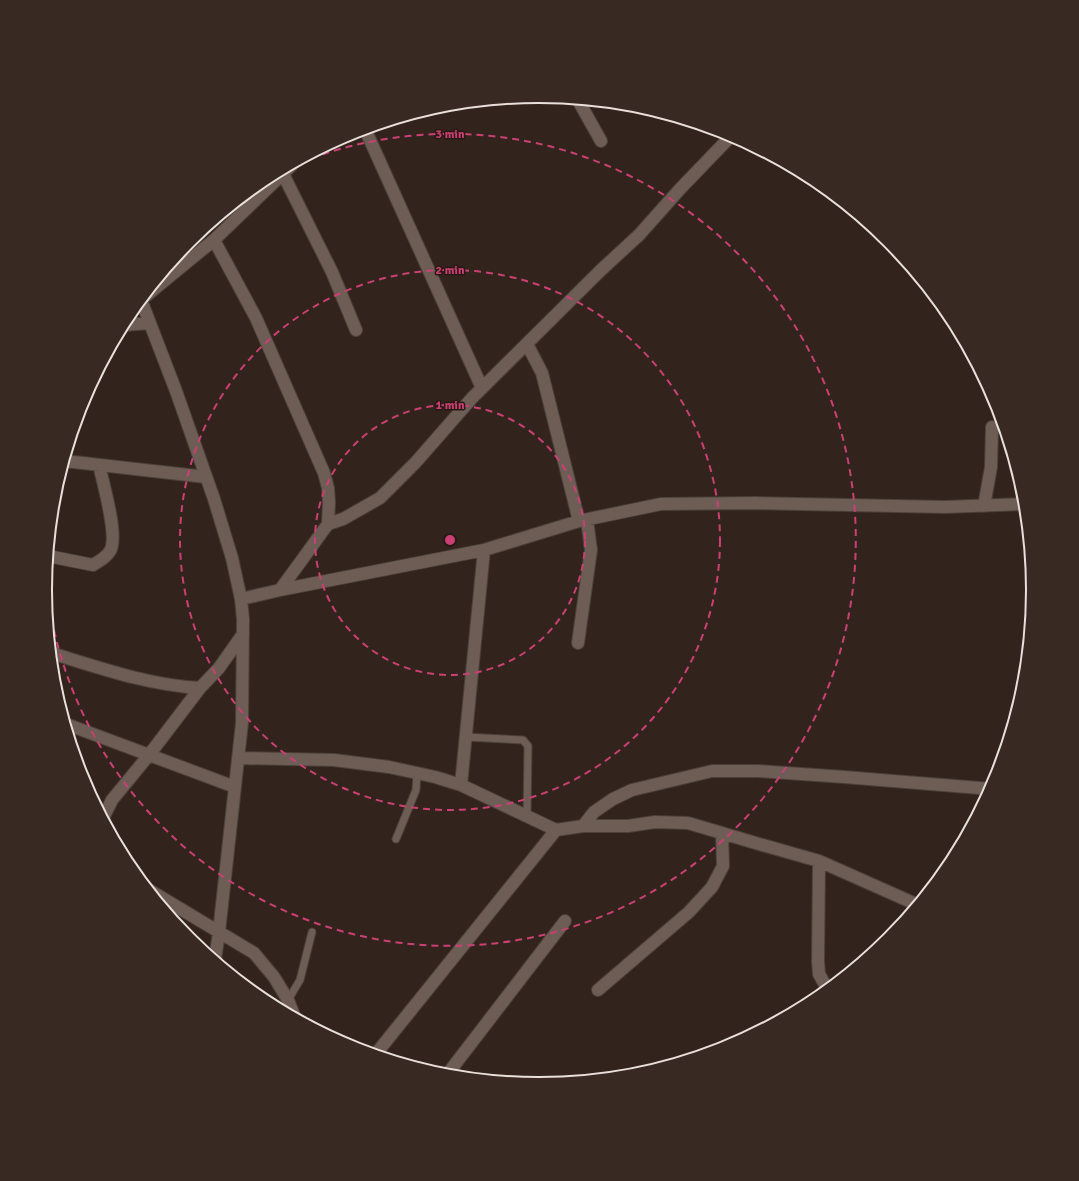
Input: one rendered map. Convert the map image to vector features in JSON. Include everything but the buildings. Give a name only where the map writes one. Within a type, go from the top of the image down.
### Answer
[{"type":"street","points":[[581,105],[602,141]]},
{"type":"street","points":[[368,135],[482,388]]},
{"type":"street","points":[[328,524],[343,519],[380,498],[416,462],[482,388],[601,270],[639,235],[680,189],[727,140]]},
{"type":"street","points":[[284,176],[332,272],[356,330]]},
{"type":"street","points":[[161,284],[214,240],[276,180]]},
{"type":"street","points":[[214,240],[256,318],[324,473],[328,488],[328,524],[280,590]]},
{"type":"street","points":[[144,306],[223,526],[241,599],[243,634],[242,723],[219,932],[215,954]]},
{"type":"street","points":[[131,324],[150,323]]},
{"type":"street","points":[[527,344],[542,373],[591,550],[578,643]]},
{"type":"street","points":[[984,506],[991,467],[992,427]]},
{"type":"street","points":[[70,462],[206,477]]},
{"type":"street","points":[[53,557],[93,565],[103,559],[110,552],[114,542],[110,513],[99,465]]},
{"type":"street","points":[[241,599],[484,550],[583,521],[661,504],[756,503],[945,507],[1019,504]]},
{"type":"street","points":[[461,785],[484,550]]},
{"type":"street","points":[[106,813],[112,800],[121,788],[149,756],[200,688],[219,668],[243,634]]},
{"type":"street","points":[[56,655],[137,679],[156,683],[200,688]]},
{"type":"street","points":[[72,726],[235,787]]},
{"type":"street","points":[[238,758],[334,760],[388,767],[435,777],[461,785],[556,830],[583,826],[628,826],[655,822],[688,823],[819,861],[913,903]]},
{"type":"street","points":[[583,826],[594,812],[613,799],[632,790],[712,771],[758,771],[985,788]]},
{"type":"street","points":[[379,1050],[556,830]]},
{"type":"street","points":[[598,990],[689,912],[712,887],[723,866],[722,833]]},
{"type":"street","points":[[819,861],[818,961],[819,974],[825,985]]},
{"type":"street","points":[[161,897],[254,953],[274,977],[288,1000],[292,1011]]},
{"type":"street","points":[[451,1070],[565,921]]},
{"type":"lane","points":[[466,736],[523,740],[528,746],[527,817]]},
{"type":"lane","points":[[396,839],[416,790],[417,773]]},
{"type":"lane","points":[[288,1000],[300,980],[312,932]]}]
